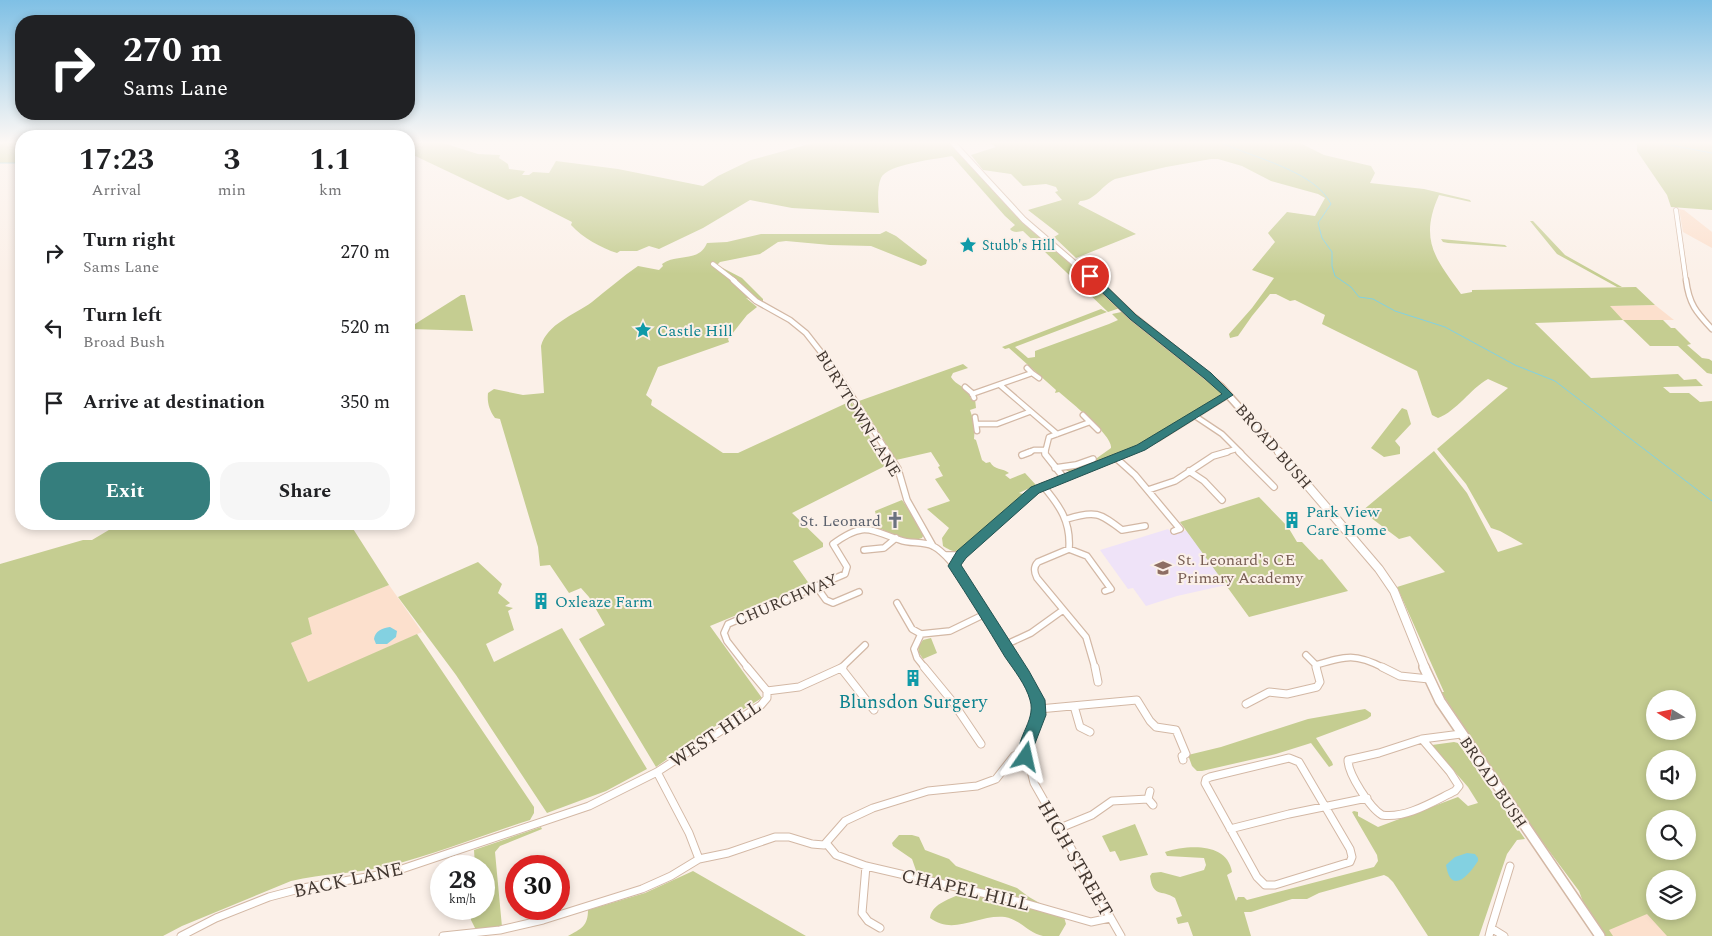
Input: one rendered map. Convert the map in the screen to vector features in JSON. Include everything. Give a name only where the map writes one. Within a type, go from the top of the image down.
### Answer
[{"type":"main road","name":"BROAD BUSH","points":[[993,187],[1024,220],[1080,267],[1133,317],[1207,375],[1228,395],[1309,486],[1386,578],[1394,591],[1429,679],[1461,734],[1600,936]]},
{"type":"street","points":[[1676,210],[1688,298],[1695,312],[1712,329]]},
{"type":"street","name":"BURYTOWN LANE","points":[[712,264],[723,270],[758,303],[797,325],[831,363],[896,465],[902,478],[907,499],[927,531],[933,546]]},
{"type":"street","points":[[1027,368],[1039,378]]},
{"type":"street","points":[[965,387],[973,396],[1032,373]]},
{"type":"street","points":[[1000,384],[1029,412],[1036,415],[1057,434]]},
{"type":"street","points":[[955,566],[961,555],[1032,492],[1116,458],[1159,438],[1228,395]]},
{"type":"street","points":[[975,417],[977,427],[997,424],[1029,412]]},
{"type":"street","points":[[1083,415],[1098,430]]},
{"type":"street","points":[[1195,416],[1218,431],[1274,487]]},
{"type":"street","points":[[1064,478],[1046,457],[1044,450],[1048,438],[1090,422]]},
{"type":"street","points":[[1148,490],[1174,481],[1212,456],[1236,448]]},
{"type":"street","points":[[1022,455],[1034,450],[1044,450]]},
{"type":"street","points":[[1055,468],[1076,465],[1088,458]]},
{"type":"street","points":[[1116,458],[1168,509],[1180,529],[1174,531]]},
{"type":"street","points":[[1189,471],[1204,481],[1222,500]]},
{"type":"street","points":[[1260,481],[1266,479]]},
{"type":"street","points":[[1043,486],[1060,506],[1067,518],[1070,534],[1069,549]]},
{"type":"street","points":[[1210,497],[1216,495]]},
{"type":"street","points":[[1067,518],[1093,513],[1104,516],[1122,530],[1145,526]]},
{"type":"street","name":"CHURCHWAY","points":[[767,691],[733,650],[724,636],[724,630],[728,624],[846,572],[847,566],[833,544],[841,537],[868,528],[878,530],[902,541],[933,546]]},
{"type":"street","points":[[864,550],[884,548],[896,538]]},
{"type":"street","points":[[443,936],[500,930],[543,920],[642,889],[671,876],[699,859],[728,854],[778,837],[792,838],[818,845],[826,844],[845,821],[873,808],[928,791],[977,786],[996,779],[1014,756],[1026,750],[1039,709],[1038,700],[955,566],[946,554],[933,546]]},
{"type":"street","points":[[1098,682],[1088,642],[1076,624],[1037,578],[1034,573],[1034,567],[1038,562],[1069,549],[1088,558],[1111,590],[1105,591]]},
{"type":"street","points":[[946,554],[961,555]]},
{"type":"street","points":[[816,586],[830,603],[837,602],[859,592]]},
{"type":"street","points":[[897,603],[912,628],[921,634],[950,631],[985,614]]},
{"type":"street","points":[[1004,645],[1031,633],[1063,610]]},
{"type":"street","points":[[921,634],[914,646],[916,656],[952,701],[981,744]]},
{"type":"street","points":[[767,691],[794,688],[841,668],[865,645]]},
{"type":"street","points":[[1246,704],[1269,692],[1287,694],[1315,688],[1320,682],[1316,665],[1306,655]]},
{"type":"street","points":[[1316,665],[1345,656],[1356,656],[1369,660],[1400,676],[1429,679]]},
{"type":"street","points":[[841,668],[874,710]]},
{"type":"street","name":"WEST HILL","points":[[657,772],[761,705],[767,698],[767,691]]},
{"type":"street","points":[[1039,709],[1137,700],[1142,704],[1149,721],[1155,726],[1176,730],[1186,754],[1182,756],[1183,760]]},
{"type":"street","points":[[1074,706],[1080,727],[1090,732]]},
{"type":"street","points":[[1422,739],[1450,772],[1459,786],[1458,789],[1392,816],[1381,814],[1367,798],[1352,774],[1348,760],[1422,739],[1461,734]]},
{"type":"street","name":"HIGH STREET","points":[[1026,750],[1034,783],[1121,936]]},
{"type":"street","points":[[1289,758],[1299,762],[1350,849],[1352,857],[1350,862],[1275,885],[1265,885],[1257,877],[1230,829],[1206,786],[1206,779],[1289,758]]},
{"type":"street","points":[[657,772],[689,833],[699,859]]},
{"type":"street","name":"BACK LANE","points":[[181,936],[230,912],[286,892],[390,873],[566,814],[622,791],[657,772]]},
{"type":"street","points":[[1060,828],[1096,813],[1112,801],[1151,802],[1150,791]]},
{"type":"street","points":[[1230,829],[1367,798]]},
{"type":"street","name":"CHAPEL HILL","points":[[826,844],[836,855],[866,866],[1069,914],[1088,922],[1110,918]]},
{"type":"street","points":[[866,866],[862,914],[868,921],[880,928]]},
{"type":"street","points":[[1504,936],[1490,932],[1510,866]]},
{"type":"shaded area","points":[[1679,209],[1684,210],[1712,232],[1712,248],[1683,232]]},
{"type":"shaded area","points":[[1655,305],[1674,320],[1623,320],[1609,306]]},
{"type":"shaded area","name":"St. Leonard's CE Primary Academy","points":[[1168,529],[1174,535],[1187,530],[1226,585],[1177,596],[1146,606],[1133,588],[1128,589],[1100,550]]},
{"type":"shaded area","points":[[389,585],[422,632],[308,683],[291,643],[312,634],[307,618]]},
{"type":"shaded area","points":[[1618,877],[1646,906],[1646,920],[1659,920],[1674,936],[1609,936],[1582,897]]},
{"type":"green space","points":[[480,187],[879,187],[879,213],[792,208],[750,200],[703,228],[659,249],[649,246],[637,251],[620,251],[617,253],[587,238],[571,225],[572,222],[521,196],[508,200]]},
{"type":"green space","points":[[979,187],[994,187],[1053,247],[1120,308],[1108,312],[1023,231],[1016,232],[1011,230],[1015,225]]},
{"type":"green space","points":[[1055,187],[1104,187],[1094,196],[1080,201],[1078,204],[1136,234],[1076,258],[1054,237],[1059,234],[1028,210],[1062,200],[1055,192],[1058,191]]},
{"type":"green space","points":[[1292,187],[1403,187],[1424,189],[1470,200],[1471,202],[1439,195],[1430,224],[1430,237],[1437,259],[1461,294],[1472,292],[1472,290],[1636,287],[1655,305],[1610,306],[1623,320],[1535,323],[1591,378],[1678,374],[1684,380],[1696,379],[1703,386],[1663,387],[1670,393],[1689,393],[1700,402],[1712,401],[1712,936],[1667,936],[1652,920],[1696,920],[1696,870],[1646,870],[1646,914],[1609,930],[1613,936],[1604,936],[1586,910],[1579,891],[1520,812],[1441,692],[1444,692],[1397,587],[1445,572],[1410,536],[1399,539],[1362,511],[1434,451],[1467,493],[1498,552],[1523,544],[1491,528],[1466,484],[1437,449],[1508,388],[1488,379],[1445,415],[1438,418],[1432,415],[1417,371],[1322,324],[1325,315],[1295,300],[1290,301],[1276,294],[1270,294],[1238,336],[1230,338],[1229,334],[1252,308],[1274,278],[1252,270],[1275,242],[1268,233],[1287,212],[1315,216],[1325,198],[1318,194]]},
{"type":"green space","points":[[1661,187],[1712,187],[1712,210],[1671,207],[1667,195]]},
{"type":"green space","points":[[1530,221],[1533,221],[1565,255],[1622,287],[1617,287],[1557,254]]},
{"type":"green space","points":[[886,231],[896,236],[927,260],[926,264],[921,266],[871,246],[786,241],[778,242],[760,254],[720,262],[717,265],[742,278],[763,301],[758,302],[746,298],[757,307],[747,315],[728,339],[729,342],[658,367],[646,395],[652,400],[651,405],[723,453],[738,453],[851,401],[885,466],[792,513],[823,543],[823,547],[793,561],[810,585],[710,626],[762,698],[704,733],[656,767],[579,639],[605,625],[589,597],[581,588],[569,593],[550,565],[540,566],[538,547],[500,419],[495,418],[491,412],[488,403],[488,393],[494,389],[523,395],[544,393],[541,346],[544,338],[555,326],[592,302],[638,266],[659,270],[663,266],[662,264],[668,261],[699,253],[707,243],[727,242],[761,234],[880,234]]},
{"type":"green space","points":[[1441,239],[1505,245],[1507,247],[1448,243],[1443,242]]},
{"type":"green space","points":[[461,295],[465,295],[473,331],[415,329],[415,324]]},
{"type":"green space","points":[[1101,309],[1107,312],[1015,347],[1028,358],[1035,357],[1035,351],[1109,324],[1118,320],[1112,314],[1126,311],[1221,391],[1222,394],[1212,403],[1173,427],[1101,462],[1069,472],[1066,470],[1068,468],[1090,463],[1111,448],[1110,442],[1081,411],[1059,392],[1055,393],[1056,390],[1009,348],[1005,349],[1002,347]]},
{"type":"green space","points":[[1623,320],[1663,320],[1671,328],[1675,328],[1691,344],[1687,345],[1702,358],[1712,361],[1712,374],[1707,373],[1678,346],[1650,346]]},
{"type":"green space","points":[[963,364],[968,368],[953,373],[951,377],[967,391],[971,399],[975,399],[976,408],[970,410],[975,425],[974,439],[976,440],[982,460],[986,463],[990,462],[992,465],[1009,473],[1005,475],[1010,479],[1025,473],[1036,485],[1019,493],[1023,494],[1023,498],[983,535],[961,551],[956,551],[943,546],[942,538],[949,528],[927,509],[950,501],[935,479],[943,476],[938,467],[940,466],[931,452],[896,460],[859,401]]},
{"type":"green space","points":[[1402,408],[1407,410],[1411,424],[1395,441],[1400,447],[1400,454],[1384,457],[1371,448]]},
{"type":"green space","points":[[1259,497],[1288,527],[1297,542],[1302,542],[1319,560],[1322,559],[1348,591],[1249,617],[1180,522]]},
{"type":"green space","points":[[902,500],[925,532],[922,538],[916,540],[905,539],[879,528],[875,511]]},
{"type":"green space","points":[[109,530],[354,530],[389,585],[308,618],[312,634],[291,643],[308,682],[417,634],[534,807],[534,813],[530,820],[389,866],[291,881],[182,926],[163,936],[0,936],[0,564],[83,540],[92,540]]},
{"type":"green space","points":[[478,562],[502,584],[498,593],[510,603],[505,606],[513,608],[508,611],[514,630],[486,644],[494,662],[562,628],[647,769],[606,791],[547,813],[456,675],[398,597]]},
{"type":"green space","points":[[931,638],[937,653],[923,659],[918,647],[923,640]]},
{"type":"green space","points":[[1365,709],[1371,713],[1371,716],[1367,719],[1316,738],[1332,762],[1333,765],[1329,767],[1311,743],[1276,754],[1202,771],[1197,771],[1192,766],[1188,755],[1221,747],[1308,719]]},
{"type":"green space","points":[[1458,743],[1525,839],[1517,840],[1507,854],[1479,936],[1428,936],[1393,882],[1384,875],[1319,893],[1307,899],[1292,899],[1251,912],[1244,912],[1251,936],[1193,936],[1188,922],[1178,924],[1176,918],[1182,916],[1175,898],[1158,892],[1151,883],[1150,876],[1152,873],[1161,872],[1180,877],[1204,870],[1206,865],[1204,858],[1167,856],[1165,852],[1195,847],[1215,851],[1223,855],[1229,862],[1232,872],[1227,875],[1236,901],[1238,897],[1244,897],[1247,900],[1374,867],[1378,861],[1377,855],[1352,812],[1358,812],[1358,816],[1378,827],[1458,797],[1468,806],[1478,803],[1468,787],[1432,745]]},
{"type":"green space","points":[[1135,824],[1148,855],[1120,861],[1115,851],[1110,852],[1102,836]]},
{"type":"green space","points":[[541,827],[542,829],[500,846],[495,852],[502,927],[475,928],[471,920],[495,920],[495,855],[474,855],[474,850]]},
{"type":"green space","points":[[899,835],[919,837],[925,850],[949,859],[956,866],[1017,888],[1064,917],[1066,924],[1059,936],[1043,936],[1005,917],[985,918],[957,925],[939,923],[930,918],[936,907],[973,887],[972,884],[960,880],[923,881],[919,879],[912,859],[893,846],[892,843]]},
{"type":"green space","points":[[693,871],[806,936],[568,936],[583,926],[587,920],[588,910],[645,893]]},
{"type":"water","points":[[390,627],[397,631],[396,637],[387,644],[376,644],[374,639],[377,632]]},
{"type":"water","points":[[1467,853],[1475,854],[1478,861],[1465,877],[1456,881],[1448,874],[1446,865],[1455,857]]},
{"type":"waterway","points":[[1316,187],[1331,204],[1318,223],[1322,238],[1332,252],[1332,266],[1335,276],[1351,287],[1359,297],[1373,299],[1395,311],[1445,327],[1515,365],[1555,381],[1712,501]]},
{"type":"place","name":"Stubb's Hill","points":[[968,245]]},
{"type":"place","name":"Castle Hill","points":[[643,330]]},
{"type":"place","name":"St. Leonard","points":[[895,520]]},
{"type":"place","name":"Park View Care Home","points":[[1292,520]]},
{"type":"place","name":"St. Leonard's CE Primary Academy","points":[[1163,568]]},
{"type":"place","name":"Oxleaze Farm","points":[[541,601]]},
{"type":"place","name":"Blunsdon Surgery","points":[[913,678]]},
{"type":"route","points":[[1026,757],[1026,746],[1039,715],[1038,700],[955,566],[957,561],[961,555],[1035,490],[1141,447],[1159,438],[1228,395],[1184,356],[1122,308],[1090,276]]}]
